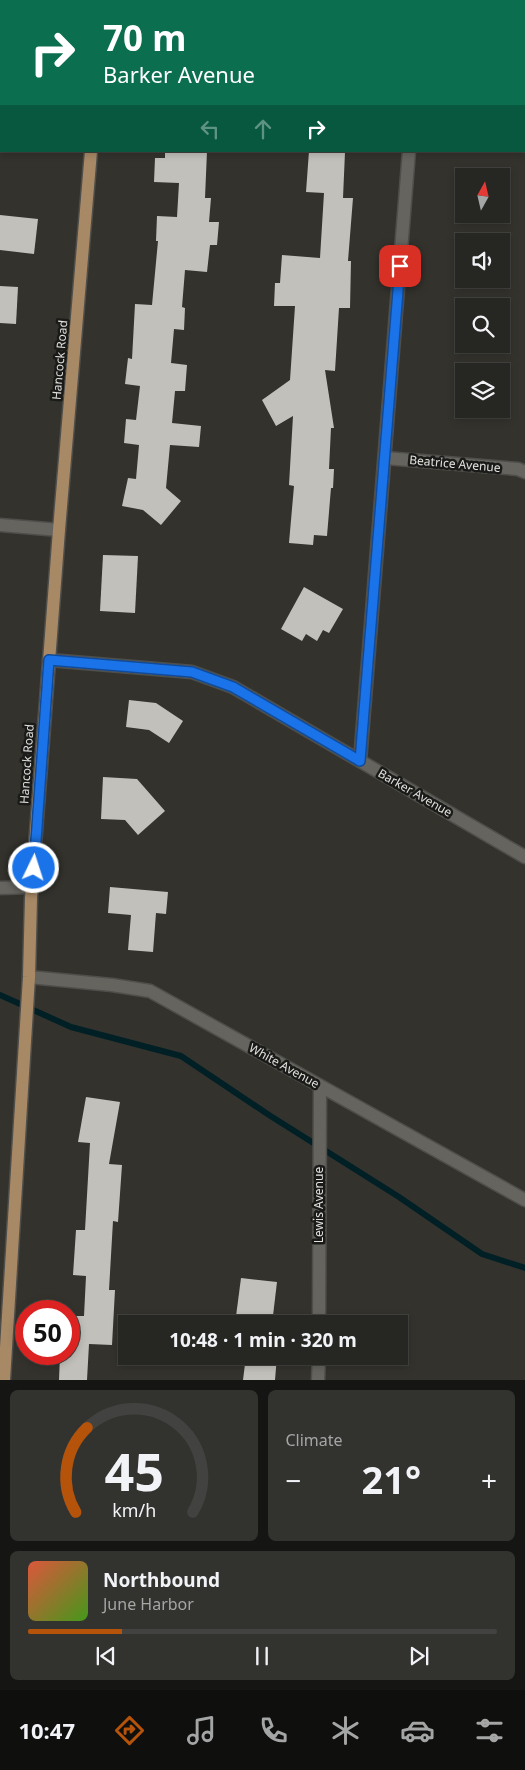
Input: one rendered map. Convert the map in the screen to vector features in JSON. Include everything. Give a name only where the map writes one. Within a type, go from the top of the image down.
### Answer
[{"type":"main road","name":"Hancock Road","points":[[4,1380],[29,977],[32,887],[59,530],[91,152]]},
{"type":"street","points":[[360,761],[409,152]]},
{"type":"street","name":"Beatrice Avenue","points":[[385,458],[518,469],[525,472]]},
{"type":"street","points":[[0,525],[59,530]]},
{"type":"street","name":"Barker Avenue","points":[[49,660],[192,672],[233,687],[525,857]]},
{"type":"street","points":[[0,888],[32,887]]},
{"type":"street","name":"White Avenue","points":[[29,977],[112,985],[150,992],[525,1200]]},
{"type":"street","name":"Lewis Avenue","points":[[319,1315],[320,1086]]},
{"type":"street","points":[[318,1365],[318,1380]]},
{"type":"building","points":[[165,152],[207,152],[205,198],[211,198],[209,222],[219,222],[217,245],[210,245],[207,272],[185,270],[182,307],[185,308],[184,330],[174,329],[171,363],[187,365],[185,391],[175,391],[172,423],[201,426],[199,447],[170,445],[166,488],[181,501],[161,525],[143,510],[122,506],[128,478],[136,479],[139,445],[124,443],[126,419],[136,420],[140,386],[125,384],[128,358],[132,359],[135,304],[152,305],[158,241],[156,241],[157,216],[177,217],[179,183],[154,182],[155,158],[165,158]]},
{"type":"building","points":[[309,152],[345,152],[343,198],[353,198],[348,261],[351,261],[350,308],[339,308],[335,371],[325,370],[334,428],[331,428],[329,469],[334,469],[333,488],[331,488],[327,536],[314,535],[313,545],[289,543],[294,486],[289,485],[293,416],[276,426],[262,400],[290,380],[295,306],[274,306],[275,283],[280,283],[282,255],[320,258],[324,193],[306,192]]},
{"type":"building","points":[[0,215],[38,219],[34,254],[0,250]]},
{"type":"building","points":[[0,286],[18,287],[16,324],[0,323]]},
{"type":"building","points":[[103,555],[138,556],[135,613],[100,611]]},
{"type":"building","points":[[304,587],[343,609],[329,633],[323,630],[317,641],[306,634],[302,641],[281,629]]},
{"type":"building","points":[[129,700],[156,703],[183,721],[169,743],[149,730],[126,727]]},
{"type":"building","points":[[103,777],[137,779],[165,811],[138,835],[125,820],[101,819]]},
{"type":"building","points":[[110,887],[168,892],[166,914],[156,913],[153,952],[128,950],[131,915],[108,913]]},
{"type":"building","points":[[86,1097],[120,1102],[109,1164],[122,1165],[118,1222],[113,1221],[109,1290],[115,1290],[112,1345],[89,1344],[87,1380],[59,1380],[60,1365],[80,1365],[80,1316],[84,1316],[86,1276],[73,1275],[76,1230],[85,1230],[90,1143],[78,1142]]},
{"type":"building","points":[[241,1278],[277,1282],[273,1315],[236,1315]]},
{"type":"building","points":[[245,1365],[276,1365],[275,1380],[243,1380]]},
{"type":"waterway","points":[[0,995],[71,1027],[181,1056],[269,1115],[399,1197],[482,1254],[525,1268]]},
{"type":"route","points":[[34,868],[49,660],[192,672],[233,687],[360,761],[400,266]]}]
